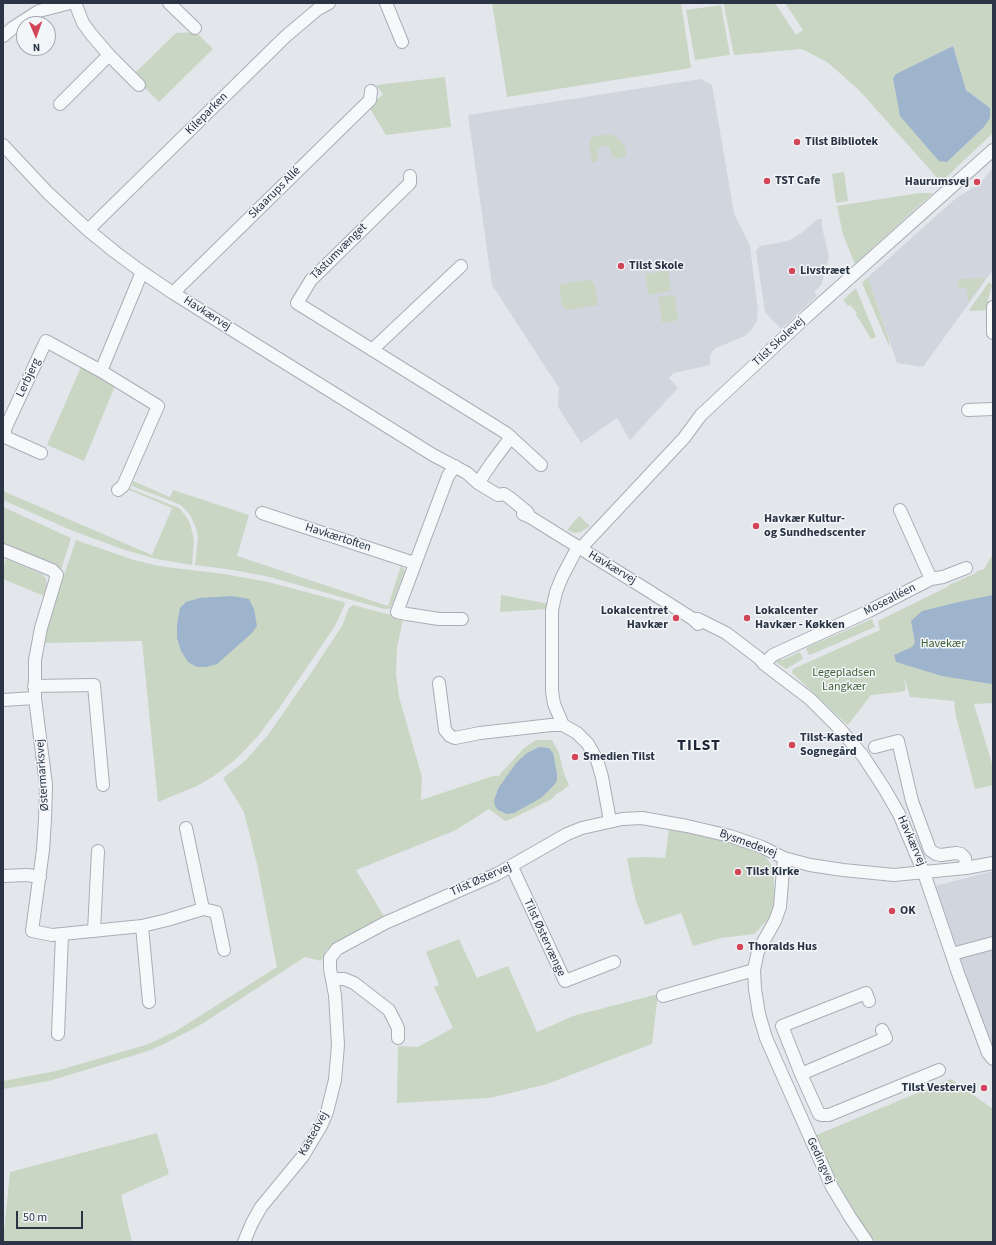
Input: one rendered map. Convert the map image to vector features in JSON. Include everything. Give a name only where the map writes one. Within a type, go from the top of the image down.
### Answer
[{"type":"street","points":[[3,36],[37,7],[70,3]]},
{"type":"street","points":[[76,3],[83,23],[91,34],[109,55],[139,85]]},
{"type":"street","points":[[169,3],[180,22],[194,28]]},
{"type":"street","name":"Kileparken","points":[[88,230],[286,36],[318,9],[329,3]]},
{"type":"street","points":[[386,3],[402,42]]},
{"type":"street","points":[[60,104],[109,55]]},
{"type":"street","name":"Skaarups Allé","points":[[173,293],[370,100],[372,92]]},
{"type":"street","name":"Havkærvej","points":[[3,145],[48,193],[88,230],[142,272],[173,293],[433,455],[453,468],[464,479],[478,483],[498,495],[501,501],[530,517],[577,552],[694,619],[697,623],[723,640],[764,664],[810,699],[839,728],[863,756],[899,814],[924,873],[988,1053],[993,1060]]},
{"type":"street","name":"Tilst Skolevej","points":[[577,552],[684,438],[701,416],[807,316],[993,150]]},
{"type":"street","name":"Tåstumvænget","points":[[410,176],[410,183],[315,276],[304,290],[297,303],[511,437],[541,465]]},
{"type":"street","points":[[372,350],[461,266]]},
{"type":"street","points":[[101,371],[142,272]]},
{"type":"street","points":[[993,307],[993,333]]},
{"type":"street","name":"Lerbjerg","points":[[41,453],[5,437],[5,429],[46,341],[101,371],[158,406],[123,486],[118,490]]},
{"type":"street","points":[[968,410],[993,409]]},
{"type":"street","points":[[478,483],[492,461],[511,437]]},
{"type":"street","points":[[453,468],[448,476],[414,563],[397,612],[458,622]]},
{"type":"street","name":"Mosealléen","points":[[900,510],[931,579]]},
{"type":"street","name":"Havkærtoften","points":[[262,513],[414,563]]},
{"type":"street","name":"Østermarksvej","points":[[3,550],[52,570],[57,575],[41,628],[35,660],[35,698],[46,785],[45,819],[40,877],[32,931],[52,936],[142,926],[168,920],[203,909]]},
{"type":"street","points":[[563,725],[554,704],[552,691],[552,610],[556,592],[562,577],[577,552]]},
{"type":"street","name":"Mosealléen","points":[[764,664],[773,655],[870,611],[931,579],[943,577],[966,568]]},
{"type":"street","points":[[439,683],[445,730],[450,736],[455,738],[480,733],[552,725],[563,725],[577,733],[588,744],[597,760],[602,777],[610,821]]},
{"type":"street","points":[[34,686],[94,685],[102,785]]},
{"type":"street","points":[[3,700],[35,698]]},
{"type":"street","name":"Havkærvej","points":[[876,747],[898,741],[912,802],[930,850],[941,856],[956,853],[961,854],[965,858],[966,868]]},
{"type":"street","name":"Bysmedevej","points":[[642,818],[730,836],[762,847],[784,858],[810,865],[843,870],[894,875],[966,868],[993,863]]},
{"type":"street","name":"Tilst Østervej","points":[[329,962],[332,953],[364,933],[412,910],[512,867],[567,834],[582,828],[610,821],[642,818]]},
{"type":"street","points":[[186,828],[203,909],[216,912],[224,950]]},
{"type":"street","points":[[94,931],[98,851]]},
{"type":"street","name":"Gedingvej","points":[[784,858],[780,907],[775,921],[758,951],[754,970],[755,989],[761,1020],[766,1038],[832,1187],[867,1242]]},
{"type":"street","name":"Tilst Østervænge","points":[[512,867],[565,981],[614,962]]},
{"type":"street","points":[[3,876],[27,875],[40,877]]},
{"type":"street","points":[[142,926],[149,1002]]},
{"type":"street","points":[[58,1034],[62,934]]},
{"type":"street","points":[[952,954],[993,943]]},
{"type":"street","name":"Kastedvej","points":[[244,1242],[261,1207],[303,1156],[328,1112],[335,1080],[338,1045],[335,995],[329,962]]},
{"type":"street","points":[[663,996],[754,970]]},
{"type":"street","points":[[332,979],[344,979],[354,983],[389,1010],[398,1028],[398,1038]]},
{"type":"street","points":[[870,1001],[866,993],[782,1026],[819,1114],[825,1116],[939,1070]]},
{"type":"street","points":[[782,1075],[800,1071],[886,1038],[882,1030]]},
{"type":"shaded area","name":"Tilst Skole","points":[[701,79],[712,85],[734,213],[750,246],[758,311],[757,321],[745,336],[716,348],[710,356],[710,365],[674,373],[669,378],[678,388],[630,440],[617,418],[581,443],[558,407],[559,388],[492,285],[468,115]]},
{"type":"shaded area","points":[[993,168],[993,270],[923,367],[897,363],[868,277],[956,198],[978,185]]},
{"type":"shaded area","name":"Livstræet","points":[[817,219],[822,219],[822,227],[829,257],[821,285],[814,292],[817,296],[781,329],[765,312],[756,251],[760,246],[788,241],[803,232]]},
{"type":"shaded area","points":[[993,871],[993,1051],[935,886]]},
{"type":"green space","points":[[492,3],[681,3],[691,68],[507,97]]},
{"type":"green space","points":[[724,3],[775,3],[796,35],[803,30],[785,3],[993,3],[993,133],[941,182],[858,89],[827,62],[802,49],[734,55]],"holes":[[[953,46],[966,90],[990,108],[990,118],[984,127],[947,162],[893,78],[897,74]]]},
{"type":"green space","points":[[721,5],[730,55],[695,60],[686,10]]},
{"type":"green space","points":[[196,32],[213,49],[159,102],[143,86],[135,73],[176,33]]},
{"type":"green space","points":[[445,77],[451,127],[386,135],[369,107],[383,94],[376,85]]},
{"type":"green space","points":[[607,134],[615,136],[619,139],[625,148],[626,156],[616,159],[613,157],[607,146],[603,146],[597,153],[598,161],[592,163],[589,147],[590,140],[592,137]]},
{"type":"green space","points":[[844,172],[848,201],[836,203],[832,174]]},
{"type":"green space","points":[[920,193],[933,193],[855,264],[843,235],[837,206]]},
{"type":"green space","points":[[668,270],[671,291],[648,295],[645,274]]},
{"type":"green space","points":[[868,277],[889,340],[889,346],[862,283]]},
{"type":"green space","points":[[986,278],[968,303],[967,288],[958,288],[958,279]]},
{"type":"green space","points":[[588,280],[593,282],[595,286],[598,305],[567,310],[562,306],[559,287],[561,284]]},
{"type":"green space","points":[[989,282],[992,285],[988,300],[988,310],[969,310]]},
{"type":"green space","points":[[856,288],[876,337],[871,339],[855,314],[857,313],[843,300]]},
{"type":"green space","points":[[675,296],[678,319],[676,321],[663,323],[658,299],[659,297]]},
{"type":"green space","points":[[81,367],[115,386],[84,461],[47,445]]},
{"type":"green space","points":[[133,481],[170,497],[173,490],[249,515],[237,556],[388,606],[401,566],[405,570],[391,607],[389,609],[384,609],[270,577],[195,565],[198,537],[190,515],[181,505],[132,486]]},
{"type":"green space","points":[[129,488],[179,508],[185,515],[190,523],[194,540],[192,565],[157,559],[125,550],[73,531],[3,500],[3,491],[152,555],[172,508],[129,490]]},
{"type":"green space","points":[[3,507],[71,538],[61,570],[3,544]]},
{"type":"green space","points":[[579,516],[590,526],[581,532],[574,533],[567,530]]},
{"type":"green space","points":[[76,540],[134,560],[158,566],[224,574],[268,582],[344,602],[345,604],[335,626],[280,707],[258,736],[236,759],[214,776],[197,786],[158,802],[142,641],[44,643],[51,612]]},
{"type":"green space","name":"Havekær","points":[[993,554],[993,703],[974,704],[993,767],[993,785],[975,789],[956,716],[955,701],[910,697],[904,677],[906,690],[871,695],[848,725],[792,673],[793,669],[880,630],[878,621],[976,573],[977,571],[984,569]]},
{"type":"green space","points":[[6,559],[42,574],[46,579],[47,586],[44,596],[3,579],[3,569]]},
{"type":"green space","points":[[501,595],[550,604],[548,609],[500,612]]},
{"type":"green space","points":[[353,605],[387,614],[404,616],[397,647],[396,673],[399,697],[422,777],[421,800],[493,776],[499,776],[524,748],[536,740],[552,740],[559,753],[564,774],[569,785],[556,794],[552,799],[509,820],[505,821],[489,809],[456,830],[356,870],[385,918],[327,949],[321,961],[305,957],[202,1024],[148,1051],[49,1081],[3,1089],[3,1081],[56,1071],[149,1044],[176,1031],[277,967],[257,864],[244,812],[223,778],[246,760],[268,735],[342,626],[349,608]]},
{"type":"green space","points":[[872,619],[875,627],[809,655],[806,649],[808,647]]},
{"type":"green space","points":[[800,652],[803,659],[786,669],[776,662],[780,658],[782,660]]},
{"type":"green space","points":[[669,829],[736,844],[765,856],[773,868],[775,899],[773,914],[754,934],[721,938],[693,946],[681,913],[645,925],[636,901],[627,858],[665,858]]},
{"type":"green space","points":[[459,939],[477,978],[508,966],[537,1032],[573,1016],[658,994],[652,1044],[547,1084],[490,1098],[397,1103],[398,1046],[418,1047],[453,1028],[434,987],[439,985],[426,952]]},
{"type":"green space","points":[[951,1079],[993,1109],[993,1242],[876,1242],[867,1231],[840,1189],[814,1136]]},
{"type":"green space","points":[[157,1133],[169,1174],[121,1195],[132,1242],[3,1242],[10,1172]]},
{"type":"water","points":[[953,46],[966,90],[990,108],[990,118],[984,127],[947,162],[939,161],[900,116],[893,78],[896,74]]},
{"type":"water","points":[[993,595],[993,683],[991,684],[942,676],[896,662],[894,655],[912,647],[915,643],[911,621],[922,611]]},
{"type":"water","points":[[232,596],[249,599],[254,609],[257,626],[252,633],[217,664],[207,667],[197,667],[188,662],[181,651],[177,638],[177,624],[180,608],[186,602],[199,598]]},
{"type":"water","points":[[539,747],[549,748],[553,753],[557,774],[555,784],[541,798],[514,813],[507,814],[498,810],[495,806],[494,800],[499,787],[517,762],[527,753]]},
{"type":"place","name":"Tilst Bibliotek","points":[[797,142]]},
{"type":"place","name":"TST Cafe","points":[[767,181]]},
{"type":"place","name":"Haurumsvej","points":[[977,182]]},
{"type":"place","name":"Tilst Skole","points":[[621,266]]},
{"type":"place","name":"Livstræet","points":[[792,271]]},
{"type":"place","name":"Havkær Kultur- og Sundhedscenter","points":[[756,526]]},
{"type":"place","name":"Lokalcentret Havkær","points":[[676,618]]},
{"type":"place","name":"Lokalcenter Havkær - Køkken","points":[[747,618]]},
{"type":"place","name":"Tilst-Kasted Sognegård","points":[[792,745]]},
{"type":"place","name":"Smedien Tilst","points":[[575,757]]},
{"type":"place","name":"Tilst Kirke","points":[[738,872]]},
{"type":"place","name":"OK","points":[[892,911]]},
{"type":"place","name":"Thoralds Hus","points":[[740,947]]},
{"type":"place","name":"Tilst Vestervej","points":[[984,1088]]},
{"type":"district","name":"TILST","points":[[699,746]]},
{"type":"park label","name":"Legepladsen Langkær","points":[[844,680]]}]
